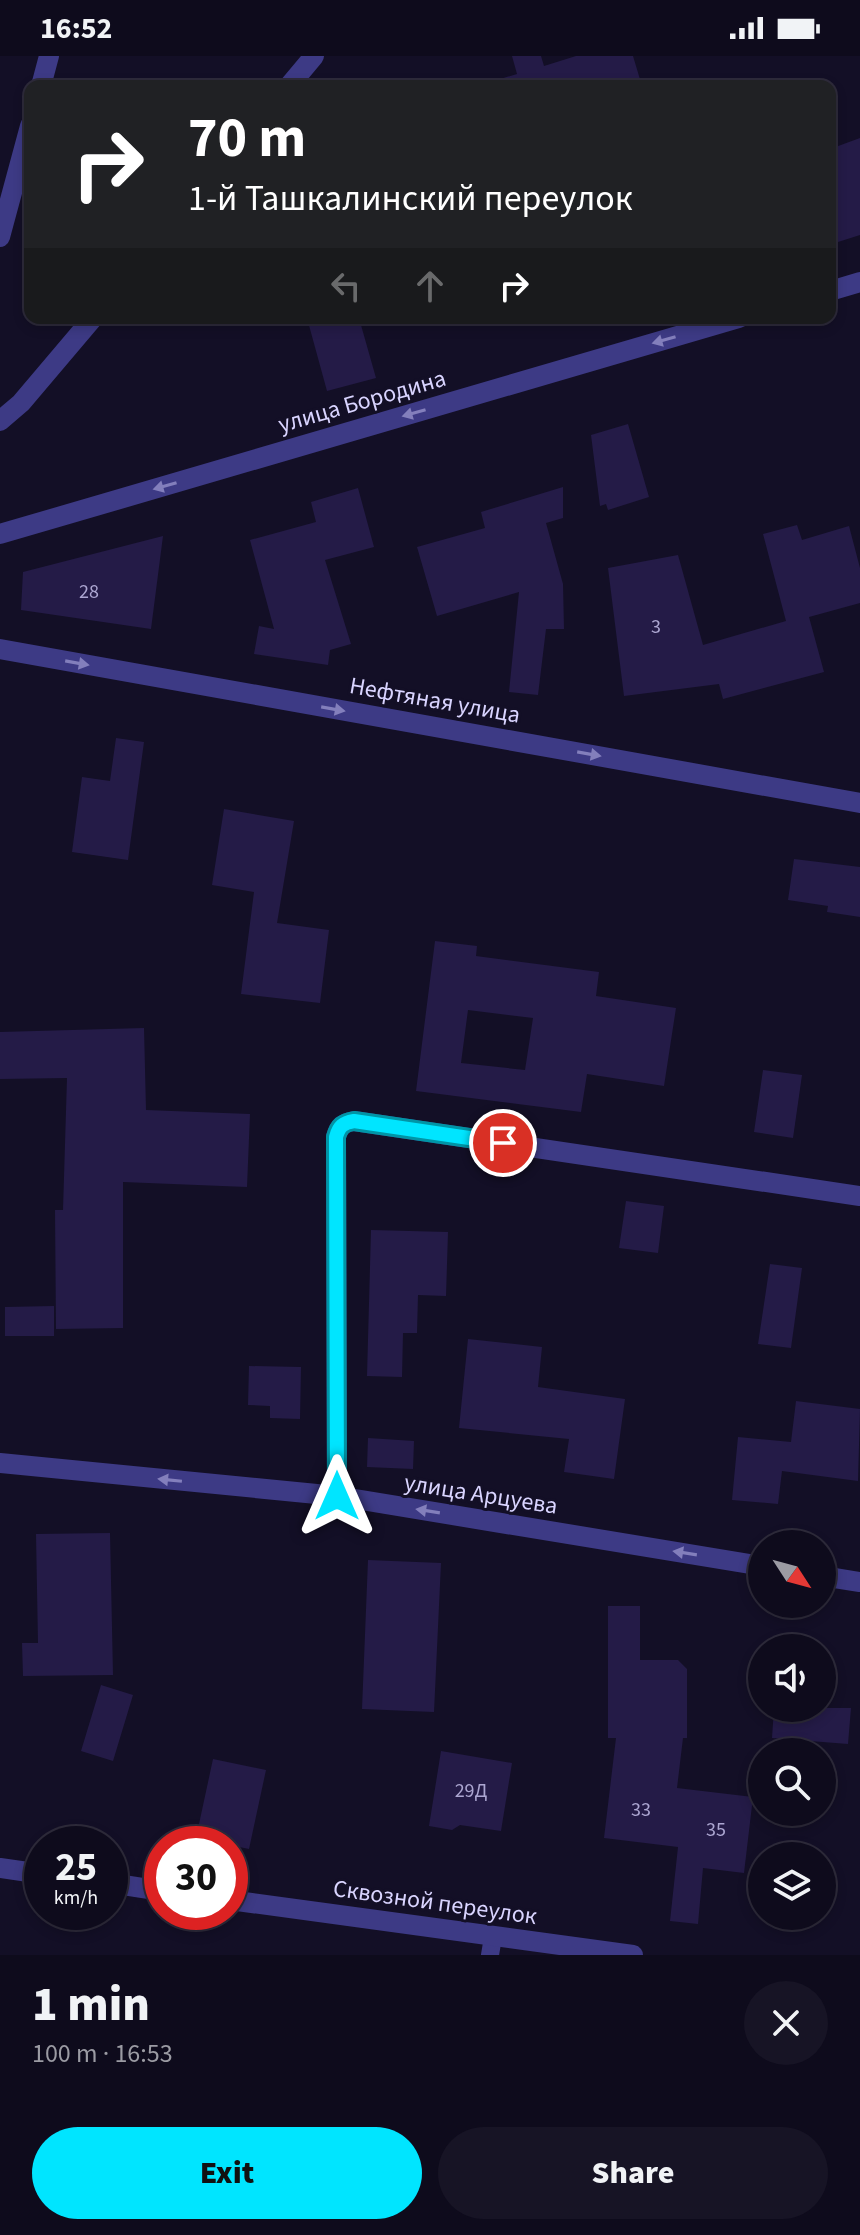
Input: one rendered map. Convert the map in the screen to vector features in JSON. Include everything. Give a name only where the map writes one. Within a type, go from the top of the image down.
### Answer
[{"type":"street","points":[[43,80],[49,56]]},
{"type":"street","points":[[294,80],[314,56]]},
{"type":"street","points":[[0,237],[24,148]]},
{"type":"street","points":[[836,289],[860,282]]},
{"type":"street","points":[[0,421],[21,403],[88,324]]},
{"type":"street","name":"улица Бородина","points":[[0,534],[718,324]]},
{"type":"street","name":"Нефтяная улица","points":[[0,649],[860,803]]},
{"type":"street","points":[[337,1496],[336,1137],[338,1128],[345,1122],[860,1196]]},
{"type":"street","name":"улица Арцуева","points":[[0,1463],[337,1496],[748,1564]]},
{"type":"street","points":[[836,1578],[860,1582]]},
{"type":"street","points":[[0,1868],[24,1871]]},
{"type":"street","name":"Сквозной переулок","points":[[248,1903],[491,1946],[633,1955]]},
{"type":"building","points":[[512,56],[541,56],[544,66],[576,56],[633,56],[640,80],[500,80],[517,74]]},
{"type":"building","points":[[860,138],[860,235],[838,242],[836,236],[836,147]]},
{"type":"building","points":[[309,324],[361,324],[376,378],[327,391]]},
{"type":"building","points":[[628,424],[649,497],[608,510],[606,504],[600,506],[591,435]]},
{"type":"building","points":[[563,487],[563,518],[546,523],[563,584],[564,629],[546,629],[538,695],[509,692],[519,592],[437,616],[417,547],[485,528],[481,512]]},
{"type":"building","points":[[358,488],[374,547],[325,560],[351,644],[330,650],[328,665],[254,654],[259,626],[274,629],[250,540],[316,522],[311,502]]},
{"type":"building","points":[[797,525],[802,540],[849,526],[860,568],[860,603],[809,617],[824,672],[723,699],[719,684],[624,696],[608,568],[678,555],[703,645],[786,621],[763,534]]},
{"type":"building","points":[[163,536],[151,629],[21,610],[23,572]]},
{"type":"building","points":[[116,738],[144,742],[128,860],[72,852],[82,777],[110,781]]},
{"type":"building","points":[[224,809],[294,821],[277,923],[329,930],[320,1003],[241,994],[254,892],[212,885]]},
{"type":"building","points":[[794,859],[860,867],[860,917],[827,912],[828,906],[788,900]]},
{"type":"building","points":[[435,941],[477,946],[476,956],[599,972],[596,996],[676,1008],[664,1086],[587,1074],[581,1112],[416,1091]],"holes":[[[468,1010],[533,1018],[525,1070],[461,1063]]]},
{"type":"building","points":[[144,1028],[146,1110],[250,1114],[247,1187],[123,1182],[123,1328],[56,1329],[55,1210],[63,1210],[67,1078],[0,1079],[0,1032]]},
{"type":"building","points":[[763,1070],[802,1075],[793,1138],[754,1132]]},
{"type":"building","points":[[626,1201],[664,1206],[658,1253],[619,1248]]},
{"type":"building","points":[[371,1230],[448,1232],[446,1296],[418,1295],[417,1333],[403,1333],[402,1377],[367,1376]]},
{"type":"building","points":[[770,1264],[802,1268],[791,1348],[758,1344]]},
{"type":"building","points":[[54,1306],[54,1336],[5,1336],[5,1307]]},
{"type":"building","points":[[468,1339],[542,1347],[538,1387],[625,1399],[614,1479],[564,1472],[569,1439],[459,1428]]},
{"type":"building","points":[[249,1366],[301,1367],[300,1419],[270,1418],[270,1406],[248,1405]]},
{"type":"building","points":[[796,1401],[860,1409],[858,1481],[782,1471],[778,1504],[732,1500],[738,1437],[791,1442]]},
{"type":"building","points":[[368,1438],[414,1441],[413,1469],[367,1467]]},
{"type":"building","points":[[110,1533],[113,1675],[23,1676],[22,1643],[38,1643],[36,1534]]},
{"type":"building","points":[[368,1560],[441,1563],[434,1712],[362,1709]]},
{"type":"building","points":[[608,1606],[640,1606],[640,1660],[678,1660],[687,1669],[687,1738],[683,1738],[677,1788],[748,1796],[750,1826],[744,1873],[703,1868],[698,1924],[670,1921],[678,1847],[604,1838],[616,1738],[608,1738]]},
{"type":"building","points":[[101,1685],[133,1695],[113,1761],[81,1751]]},
{"type":"building","points":[[836,1708],[851,1708],[848,1744],[836,1743],[836,1738],[772,1738],[773,1722],[836,1722]]},
{"type":"building","points":[[441,1751],[512,1763],[501,1831],[460,1825],[452,1830],[429,1826]]},
{"type":"building","points":[[213,1759],[266,1770],[249,1849],[248,1826],[199,1826]]},
{"type":"route","points":[[337,1496],[338,1128],[345,1122],[354,1121],[503,1143]]}]
